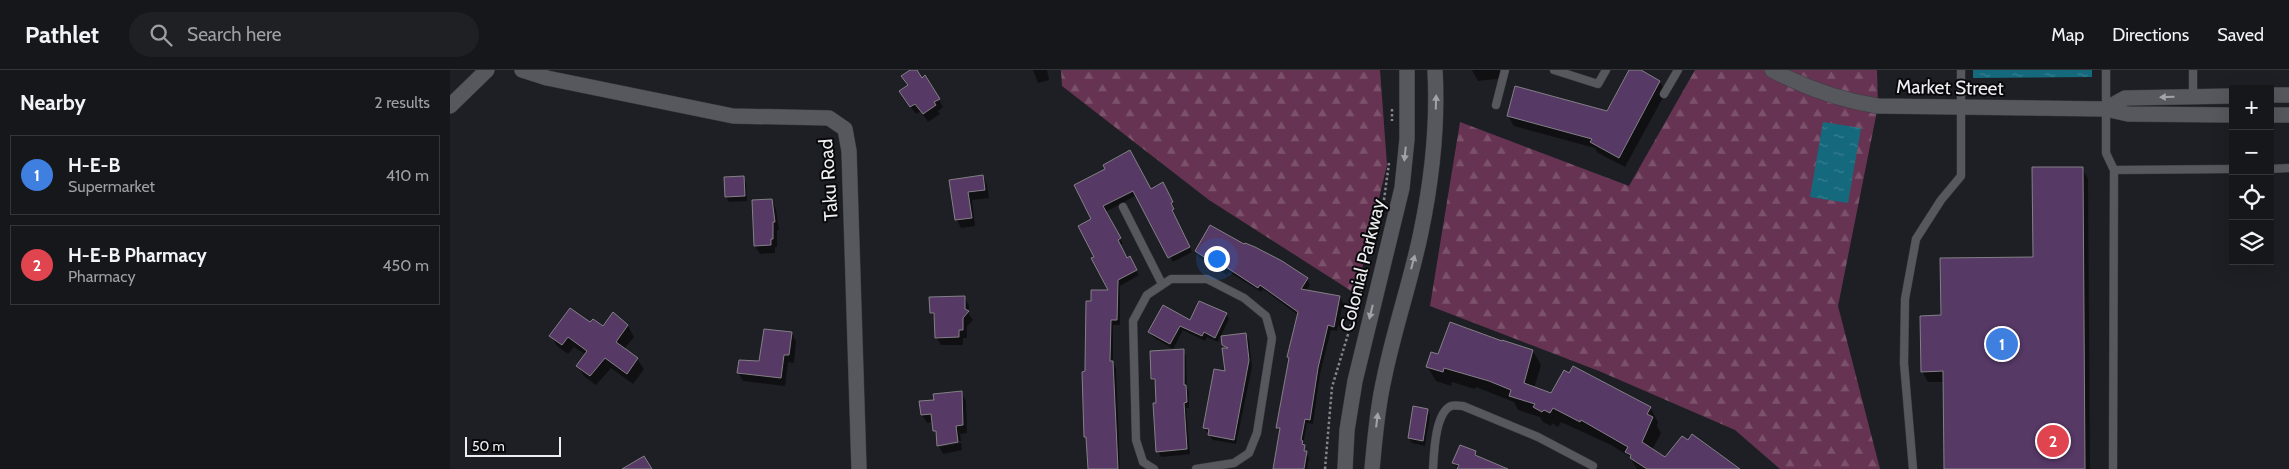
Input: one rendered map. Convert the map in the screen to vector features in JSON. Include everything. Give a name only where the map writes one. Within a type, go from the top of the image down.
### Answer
[{"type":"street","points":[[450,106],[487,70]]},
{"type":"street","name":"Taku Road","points":[[522,70],[547,78],[733,116],[829,118],[845,129],[849,151],[859,469]]},
{"type":"street","name":"Colonial Parkway","points":[[1345,469],[1347,430],[1355,381],[1402,188],[1407,139],[1407,70]]},
{"type":"street","points":[[1372,469],[1384,378],[1421,234],[1429,191],[1434,141],[1435,70]]},
{"type":"street","name":"Market Street","points":[[1772,70],[1804,87],[1850,101],[1878,106],[2105,109],[2128,114],[2229,115]]},
{"type":"street","points":[[2274,95],[2289,95]]},
{"type":"street","name":"Market Street","points":[[2105,109],[2125,98],[2229,96]]},
{"type":"street","points":[[2274,115],[2289,115]]},
{"type":"lane","points":[[1496,105],[1505,70]]},
{"type":"lane","points":[[1559,71],[1598,84],[1606,70]]},
{"type":"lane","points":[[1664,94],[1678,70]]},
{"type":"lane","points":[[1914,469],[1904,363],[1905,299],[1916,239],[1941,200],[1960,176],[1961,70]]},
{"type":"lane","points":[[2106,70],[2106,153],[2114,170],[2113,469]]},
{"type":"lane","points":[[2192,97],[2193,70]]},
{"type":"lane","points":[[2274,169],[2289,168]]},
{"type":"lane","points":[[2114,170],[2229,169]]},
{"type":"lane","points":[[1123,207],[1162,284]]},
{"type":"lane","points":[[1154,469],[1144,462],[1136,440],[1133,321],[1147,295],[1170,279],[1207,279],[1244,298],[1266,316],[1272,338],[1257,432],[1249,453],[1234,463],[1222,467],[1201,469]]},
{"type":"lane","points":[[1433,469],[1438,425],[1443,412],[1452,406],[1463,406],[1538,438],[1595,468]]},
{"type":"path","points":[[1392,108],[1392,123]]},
{"type":"path","points":[[1383,207],[1390,162]]},
{"type":"path","points":[[1325,469],[1332,387],[1365,279]]},
{"type":"green space","points":[[1061,70],[1380,70],[1387,165],[1356,294],[1209,200],[1062,86]]},
{"type":"green space","points":[[1695,70],[1877,70],[1878,106],[1838,306],[1880,469],[1780,469],[1735,430],[1599,371],[1430,306],[1460,122],[1629,186]]},
{"type":"water","points":[[1973,70],[2092,70],[2092,77],[1973,78]]},
{"type":"water","points":[[1823,122],[1861,128],[1848,203],[1810,197]]},
{"type":"building","points":[[910,70],[917,70],[922,78],[925,75],[940,99],[934,102],[936,105],[923,114],[915,104],[910,107],[899,91],[908,85],[901,76]]},
{"type":"building","points":[[1629,70],[1641,70],[1660,81],[1619,158],[1590,142],[1592,139],[1507,116],[1515,86],[1607,111]]},
{"type":"building","points":[[1130,150],[1151,189],[1163,182],[1173,202],[1171,203],[1174,209],[1172,210],[1190,247],[1168,258],[1133,191],[1103,206],[1121,238],[1118,240],[1127,258],[1130,256],[1137,270],[1118,280],[1117,320],[1111,320],[1110,361],[1113,361],[1118,469],[1088,469],[1086,437],[1084,437],[1082,372],[1085,371],[1086,301],[1091,301],[1091,290],[1108,290],[1091,258],[1094,257],[1078,226],[1091,219],[1074,185],[1105,169],[1103,165]]},
{"type":"building","points":[[2032,167],[2083,167],[2085,469],[1944,469],[1943,371],[1921,372],[1920,316],[1941,315],[1940,258],[2033,257]]},
{"type":"building","points":[[983,175],[985,190],[968,192],[972,218],[955,220],[949,180]]},
{"type":"building","points":[[744,176],[745,196],[725,197],[724,177]]},
{"type":"building","points":[[772,199],[775,222],[773,222],[771,245],[754,246],[752,200]]},
{"type":"building","points":[[1210,225],[1244,244],[1255,247],[1282,261],[1308,278],[1301,289],[1340,296],[1334,327],[1328,325],[1318,368],[1310,420],[1305,419],[1301,440],[1303,441],[1302,444],[1305,445],[1304,451],[1307,451],[1304,469],[1273,469],[1280,428],[1276,428],[1289,358],[1287,357],[1298,312],[1260,285],[1258,288],[1226,267],[1224,270],[1195,251]]},
{"type":"building","points":[[965,296],[965,309],[969,311],[963,318],[963,330],[959,330],[959,337],[935,338],[934,313],[930,313],[929,297]]},
{"type":"building","points":[[1199,301],[1227,313],[1215,338],[1204,332],[1202,336],[1180,326],[1170,344],[1148,332],[1163,305],[1190,320]]},
{"type":"building","points":[[570,308],[590,322],[593,319],[603,326],[613,312],[628,325],[616,342],[638,358],[627,374],[605,358],[590,376],[576,366],[587,351],[568,337],[562,345],[549,336]]},
{"type":"building","points":[[1450,322],[1533,350],[1524,383],[1551,393],[1564,370],[1569,373],[1573,366],[1651,407],[1647,414],[1653,417],[1642,442],[1665,457],[1682,436],[1688,440],[1692,434],[1740,469],[1647,469],[1630,458],[1631,455],[1625,452],[1628,447],[1581,420],[1580,422],[1553,408],[1550,413],[1544,410],[1542,412],[1533,407],[1535,404],[1509,396],[1511,390],[1489,381],[1444,368],[1443,372],[1426,367],[1431,352],[1438,354]]},
{"type":"building","points":[[764,329],[792,332],[789,355],[784,355],[781,378],[737,373],[739,360],[759,361]]},
{"type":"building","points":[[1246,333],[1249,360],[1234,440],[1208,435],[1209,429],[1203,428],[1214,369],[1225,371],[1222,348],[1228,348],[1222,345],[1221,336]]},
{"type":"building","points":[[1184,349],[1184,385],[1186,385],[1187,402],[1184,403],[1187,449],[1156,452],[1153,403],[1156,403],[1155,379],[1151,379],[1150,351]]},
{"type":"building","points":[[962,391],[963,425],[956,426],[958,442],[937,446],[936,431],[933,431],[931,414],[921,415],[919,401],[934,400],[933,394]]},
{"type":"building","points":[[1413,406],[1428,409],[1423,441],[1408,438]]},
{"type":"building","points":[[1460,445],[1476,451],[1475,455],[1508,469],[1457,469],[1459,465],[1452,463]]},
{"type":"building","points":[[644,456],[652,469],[622,469]]},
{"type":"place","name":"H-E-B","points":[[2002,344]]},
{"type":"place","name":"H-E-B Pharmacy","points":[[2053,441]]}]
